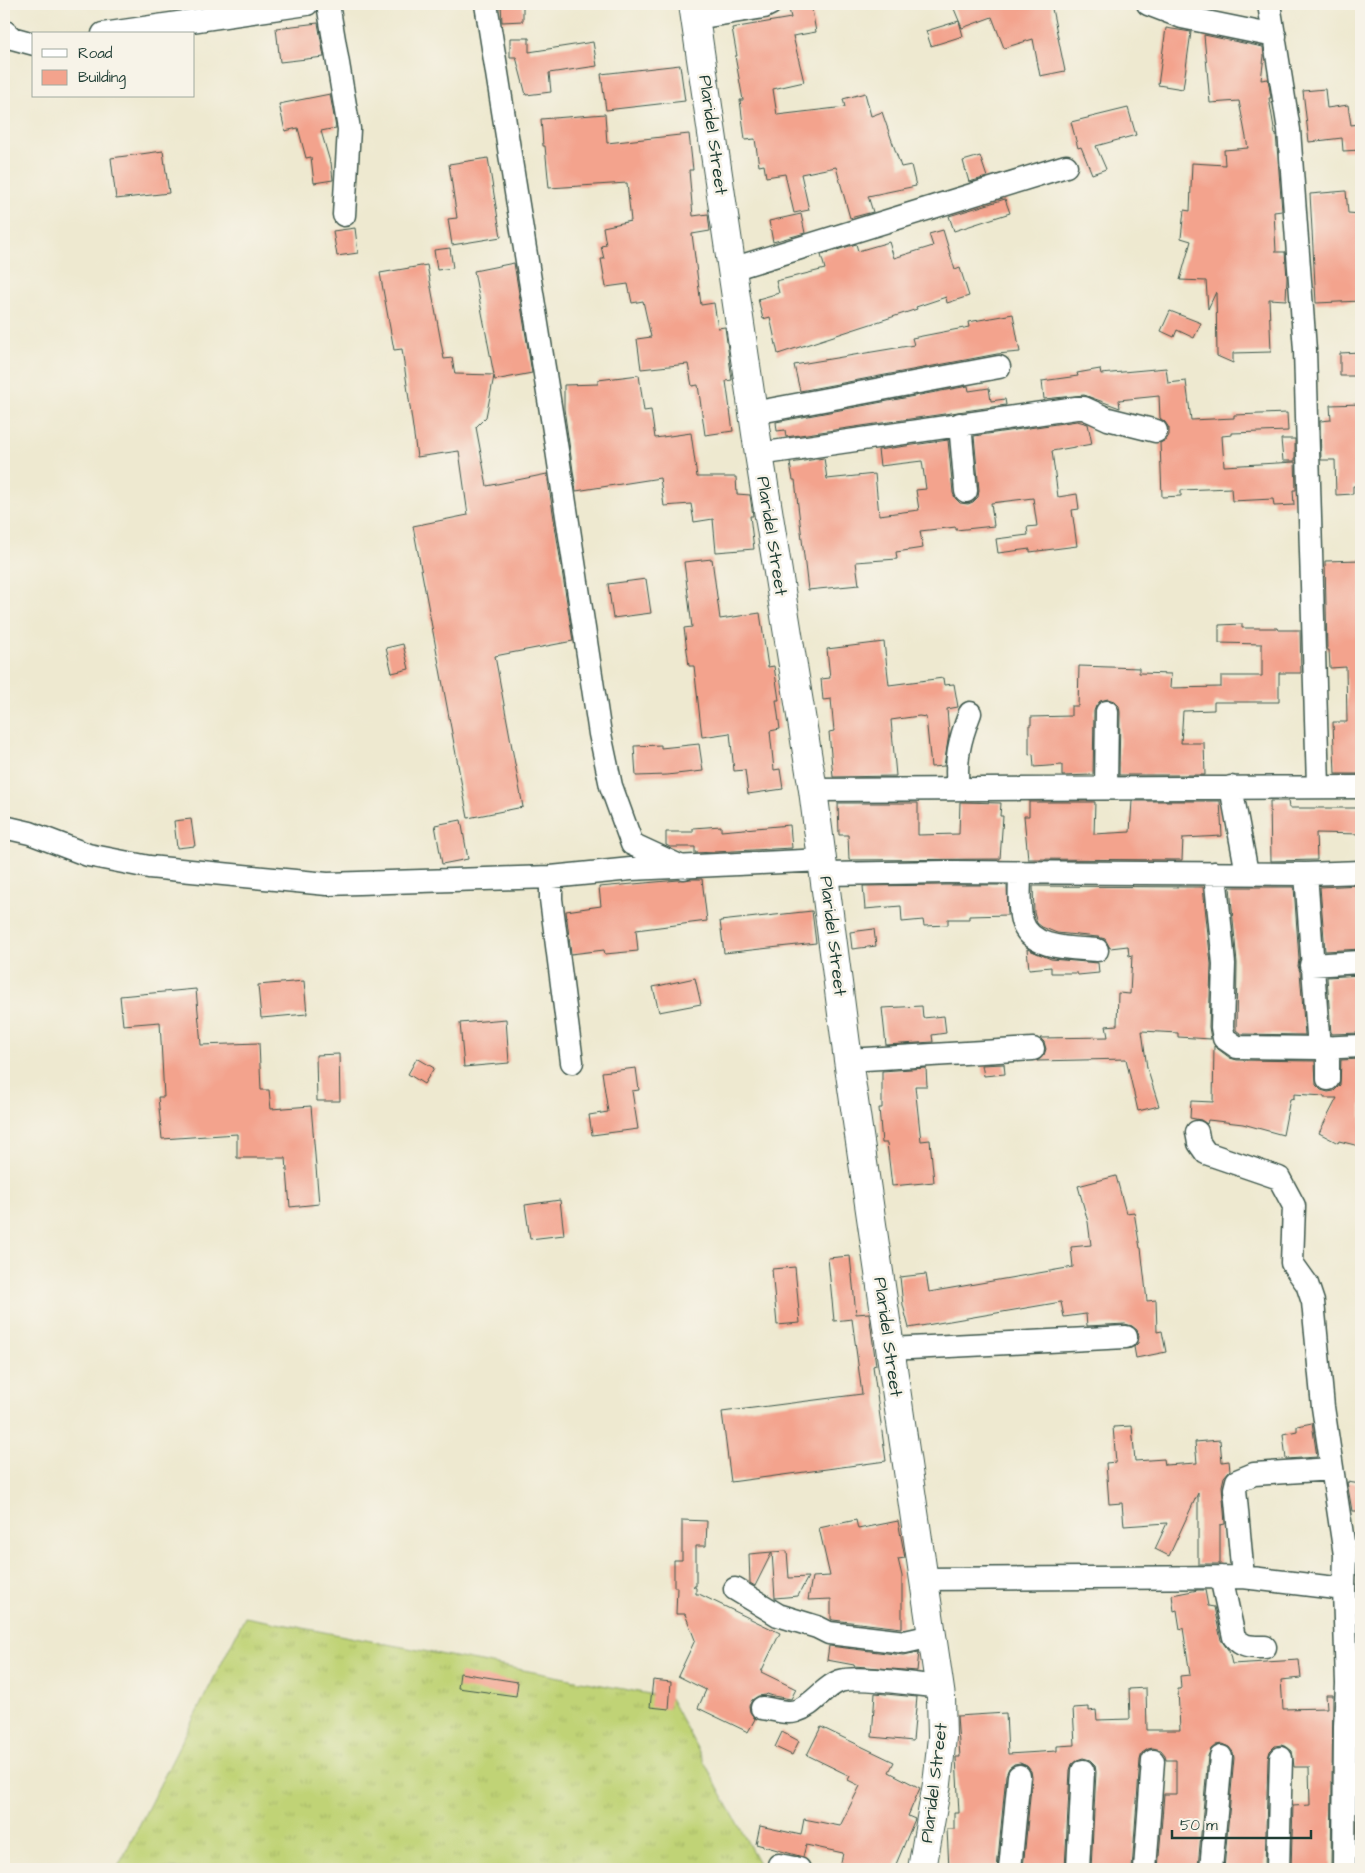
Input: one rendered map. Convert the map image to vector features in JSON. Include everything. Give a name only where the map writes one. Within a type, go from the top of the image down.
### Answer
[{"type":"street","points":[[117,32],[306,4]]},
{"type":"street","points":[[328,4],[349,129],[344,215]]},
{"type":"street","points":[[486,4],[557,447],[600,734],[611,786],[632,844],[684,868]]},
{"type":"street","points":[[694,11],[764,7],[770,4]]},
{"type":"street","points":[[1148,4],[1182,17],[1275,36]]},
{"type":"street","points":[[1269,4],[1290,130],[1305,350],[1318,786]]},
{"type":"street","name":"Plaridel Street","points":[[694,11],[759,454],[813,790],[848,1060],[940,1687],[942,1737],[937,1784],[922,1869]]},
{"type":"street","points":[[4,31],[12,38],[32,43]]},
{"type":"street","points":[[732,270],[1066,166]]},
{"type":"street","points":[[753,412],[999,367]]},
{"type":"street","points":[[759,454],[960,424],[1084,408],[1108,419],[1156,431]]},
{"type":"street","points":[[960,424],[966,491]]},
{"type":"street","points":[[1106,712],[1106,788]]},
{"type":"street","points":[[958,789],[956,767],[958,746],[970,713]]},
{"type":"street","points":[[1231,787],[1247,873]]},
{"type":"street","points":[[813,790],[1361,787]]},
{"type":"street","points":[[4,827],[30,833],[88,855],[148,867],[318,884],[551,877],[631,869],[684,868],[824,867],[1020,874],[1307,874],[1361,872]]},
{"type":"street","points":[[586,873],[632,844]]},
{"type":"street","points":[[1215,873],[1224,964],[1222,1028],[1224,1038],[1237,1047],[1361,1046]]},
{"type":"street","points":[[1020,874],[1022,922],[1030,934],[1043,942],[1058,947],[1097,950]]},
{"type":"street","points":[[1307,874],[1311,965],[1328,1079]]},
{"type":"street","points":[[551,877],[551,899],[572,1062]]},
{"type":"street","points":[[1311,965],[1361,962]]},
{"type":"street","points":[[848,1060],[1033,1049]]},
{"type":"street","points":[[1197,1132],[1199,1144],[1206,1153],[1279,1178],[1294,1206],[1292,1263],[1307,1284],[1313,1302],[1324,1407],[1345,1555],[1344,1589],[1347,1684],[1344,1869]]},
{"type":"street","points":[[890,1349],[1126,1337]]},
{"type":"street","points":[[1264,1647],[1248,1648],[1239,1643],[1234,1637],[1232,1577],[1235,1488],[1238,1481],[1254,1474],[1332,1469]]},
{"type":"street","points":[[924,1578],[1232,1577],[1344,1589]]},
{"type":"street","points":[[735,1589],[778,1615],[817,1627],[829,1633],[905,1642],[932,1636]]},
{"type":"street","points":[[762,1708],[795,1712],[809,1705],[827,1689],[840,1681],[855,1679],[940,1687]]},
{"type":"street","points":[[1211,1869],[1221,1757]]},
{"type":"street","points":[[1278,1869],[1281,1758]]},
{"type":"street","points":[[1145,1869],[1153,1761]]},
{"type":"street","points":[[1078,1869],[1083,1771]]},
{"type":"street","points":[[1010,1869],[1018,1776]]},
{"type":"green space","points":[[245,1617],[670,1698],[762,1869],[117,1869]]},
{"type":"building","points":[[501,4],[523,4],[523,21],[502,22]]},
{"type":"building","points":[[788,4],[811,4],[816,32],[793,36],[804,82],[773,89],[777,115],[845,107],[843,99],[865,93],[871,116],[882,112],[901,167],[911,165],[916,186],[868,196],[873,212],[850,218],[836,167],[801,174],[809,210],[794,213],[785,174],[766,177],[764,165],[759,166],[755,139],[745,140],[740,100],[743,100],[732,28],[791,18]]},
{"type":"building","points":[[952,4],[1051,4],[1065,71],[1040,76],[1033,39],[1004,48],[992,17],[962,28]]},
{"type":"building","points":[[959,21],[963,36],[931,46],[926,31]]},
{"type":"building","points":[[318,23],[324,57],[280,62],[276,28]]},
{"type":"building","points":[[1166,28],[1191,32],[1183,89],[1158,85]]},
{"type":"building","points":[[1204,35],[1263,47],[1264,56],[1261,80],[1268,79],[1271,98],[1269,98],[1276,133],[1282,211],[1274,212],[1276,252],[1285,252],[1286,300],[1269,299],[1271,352],[1233,353],[1233,363],[1217,356],[1216,292],[1208,309],[1206,281],[1180,280],[1191,241],[1181,238],[1184,210],[1190,211],[1192,163],[1225,165],[1224,150],[1248,148],[1239,101],[1210,103]]},
{"type":"building","points":[[510,38],[529,38],[529,52],[593,42],[597,66],[549,73],[551,92],[526,95],[516,57],[510,57]]},
{"type":"building","points":[[680,65],[685,101],[606,110],[601,74]]},
{"type":"building","points":[[1325,89],[1327,108],[1348,105],[1351,125],[1358,124],[1361,150],[1343,151],[1342,138],[1309,142],[1303,91]]},
{"type":"building","points":[[330,94],[336,128],[321,131],[331,162],[333,180],[314,183],[311,157],[306,158],[298,128],[285,131],[279,104]]},
{"type":"building","points":[[1128,108],[1136,135],[1096,146],[1106,169],[1092,174],[1081,147],[1078,148],[1071,122]]},
{"type":"building","points":[[605,114],[607,143],[689,134],[693,170],[689,170],[693,216],[708,214],[710,231],[692,234],[701,305],[714,303],[718,328],[725,327],[732,380],[726,381],[733,431],[705,435],[698,385],[692,386],[688,364],[641,369],[637,339],[651,337],[643,301],[632,303],[628,284],[606,287],[601,259],[604,259],[601,246],[606,245],[603,227],[631,221],[627,183],[549,188],[541,119]]},
{"type":"building","points":[[163,151],[169,193],[116,199],[111,158]]},
{"type":"building","points":[[980,156],[987,177],[969,182],[963,161]]},
{"type":"building","points":[[488,158],[501,237],[452,245],[448,219],[457,218],[449,164]]},
{"type":"building","points":[[1346,191],[1348,213],[1361,214],[1361,301],[1316,303],[1310,194]]},
{"type":"building","points":[[1005,199],[1010,213],[954,231],[949,216]]},
{"type":"building","points":[[801,214],[805,233],[773,242],[769,221]]},
{"type":"building","points":[[355,228],[358,253],[337,256],[333,231]]},
{"type":"building","points":[[943,230],[955,270],[960,268],[969,296],[947,303],[946,297],[916,307],[917,309],[778,354],[770,317],[763,319],[758,299],[779,293],[776,281],[825,269],[821,255],[856,244],[858,251],[889,242],[894,258],[933,246],[929,234]]},
{"type":"building","points":[[450,248],[453,268],[437,270],[434,250]]},
{"type":"building","points":[[514,263],[532,373],[495,380],[494,376],[486,417],[476,427],[487,486],[547,474],[573,641],[495,656],[523,807],[468,818],[413,526],[468,515],[459,451],[417,457],[402,349],[394,350],[380,273],[427,265],[444,359],[452,358],[455,374],[494,375],[474,271]]},
{"type":"building","points":[[1170,311],[1201,323],[1194,338],[1177,330],[1174,337],[1161,331]]},
{"type":"building","points":[[1013,314],[1020,352],[997,354],[800,391],[794,365],[914,345],[912,338],[969,327],[968,322]]},
{"type":"building","points":[[1361,352],[1361,376],[1340,376],[1340,353]]},
{"type":"building","points":[[1166,368],[1168,383],[1186,381],[1191,420],[1234,418],[1234,415],[1287,413],[1288,431],[1232,433],[1232,435],[1222,436],[1224,466],[1295,462],[1296,490],[1293,490],[1294,505],[1274,506],[1273,499],[1232,501],[1231,488],[1181,490],[1181,496],[1162,497],[1160,443],[1166,440],[1169,435],[1169,428],[1160,418],[1159,396],[1119,400],[1120,408],[1084,395],[1044,399],[1042,381],[1078,376],[1077,373],[1100,369],[1101,374]]},
{"type":"building","points":[[639,375],[644,411],[651,410],[655,438],[691,433],[697,477],[736,477],[737,494],[750,495],[753,516],[750,516],[754,549],[716,552],[713,519],[694,522],[691,504],[664,506],[660,478],[576,491],[564,409],[564,385],[598,384],[598,380]]},
{"type":"building","points":[[968,386],[969,391],[989,388],[991,401],[1005,399],[1006,405],[786,437],[785,430],[777,431],[776,422]]},
{"type":"building","points":[[1361,404],[1361,486],[1353,486],[1353,494],[1336,495],[1335,460],[1321,460],[1320,421],[1331,420],[1330,405]]},
{"type":"building","points":[[1077,421],[1088,424],[1092,444],[1052,451],[1058,497],[1077,494],[1079,509],[1072,510],[1077,546],[1030,552],[1030,549],[998,553],[996,539],[1028,535],[1027,527],[1037,526],[1033,498],[991,503],[994,526],[956,530],[956,527],[920,531],[923,548],[896,552],[897,559],[856,562],[859,585],[808,590],[795,480],[793,480],[790,463],[824,458],[827,479],[875,474],[879,515],[919,510],[916,490],[926,489],[922,461],[880,466],[878,450],[948,440],[953,493],[960,503],[968,504],[978,497],[979,490],[974,436]]},
{"type":"building","points":[[1281,439],[1295,439],[1295,461],[1283,461]]},
{"type":"building","points":[[712,559],[720,619],[760,613],[768,667],[774,666],[779,700],[776,700],[780,729],[770,731],[774,770],[780,769],[783,789],[748,794],[745,770],[734,771],[730,733],[702,737],[694,666],[689,666],[684,628],[692,627],[684,562]]},
{"type":"building","points":[[1361,560],[1361,774],[1335,774],[1333,722],[1347,722],[1346,667],[1330,668],[1329,650],[1327,650],[1325,561]]},
{"type":"building","points":[[646,579],[651,613],[613,618],[608,584]]},
{"type":"building","points":[[1242,624],[1242,628],[1300,630],[1301,673],[1279,673],[1279,702],[1214,702],[1214,710],[1183,711],[1181,743],[1204,743],[1205,775],[1119,775],[1120,712],[1119,706],[1114,701],[1108,699],[1100,701],[1094,711],[1093,775],[1062,776],[1062,765],[1034,767],[1033,754],[1029,755],[1029,725],[1031,725],[1031,717],[1071,716],[1071,706],[1078,706],[1079,666],[1139,668],[1139,673],[1171,674],[1170,688],[1221,687],[1221,676],[1262,676],[1262,644],[1219,643],[1219,625]]},
{"type":"building","points":[[884,642],[889,685],[943,678],[944,685],[954,684],[958,707],[947,709],[949,734],[944,766],[931,767],[926,717],[919,716],[891,720],[896,776],[833,777],[829,732],[834,731],[831,699],[823,700],[821,679],[830,678],[827,649]]},
{"type":"building","points":[[403,644],[409,669],[392,673],[386,648]]},
{"type":"building","points":[[699,744],[703,771],[636,776],[634,746],[661,745],[661,748]]},
{"type":"building","points":[[1132,801],[1220,801],[1222,836],[1183,838],[1182,860],[1028,859],[1024,816],[1029,816],[1029,802],[1095,802],[1094,834],[1130,832]]},
{"type":"building","points":[[1270,801],[1288,801],[1289,808],[1361,808],[1361,834],[1316,833],[1317,860],[1271,861]]},
{"type":"building","points":[[960,802],[1001,803],[1000,816],[1003,816],[1000,859],[849,860],[848,835],[839,835],[838,803],[918,803],[918,835],[959,834]]},
{"type":"building","points":[[191,819],[195,846],[177,848],[174,821]]},
{"type":"building","points":[[461,820],[468,859],[442,864],[435,825]]},
{"type":"building","points":[[790,825],[792,848],[695,853],[695,847],[670,847],[666,845],[666,832],[693,832],[693,828],[721,826],[721,831]]},
{"type":"building","points":[[702,879],[707,921],[636,930],[638,951],[605,954],[604,950],[571,954],[566,911],[601,906],[599,887]]},
{"type":"building","points":[[1007,885],[1008,915],[969,916],[969,919],[948,919],[948,925],[924,926],[923,920],[902,922],[901,906],[865,909],[863,886]]},
{"type":"building","points":[[1361,885],[1361,949],[1325,951],[1320,887]]},
{"type":"building","points":[[1033,886],[1203,887],[1211,964],[1209,1027],[1211,1039],[1178,1037],[1178,1033],[1142,1031],[1147,1068],[1159,1106],[1138,1111],[1126,1059],[1037,1061],[1044,1055],[1046,1049],[1044,1042],[1040,1038],[1108,1037],[1106,1026],[1117,1025],[1118,993],[1130,994],[1132,955],[1129,956],[1128,946],[1110,948],[1105,939],[1057,933],[1042,927],[1037,923],[1034,913]]},
{"type":"building","points":[[1230,887],[1294,887],[1298,966],[1305,1035],[1241,1034],[1236,1030],[1237,963]]},
{"type":"building","points":[[812,911],[816,943],[724,953],[720,921]]},
{"type":"building","points":[[874,929],[876,946],[852,949],[850,932]]},
{"type":"building","points":[[1027,949],[1051,959],[1098,963],[1099,973],[1078,975],[1077,973],[1051,973],[1051,967],[1029,969]]},
{"type":"building","points":[[1361,975],[1361,1033],[1331,1034],[1327,977]]},
{"type":"building","points":[[695,978],[701,1004],[659,1012],[653,987]]},
{"type":"building","points":[[304,981],[307,1014],[261,1018],[258,985]]},
{"type":"building","points":[[196,989],[201,1045],[259,1043],[261,1090],[269,1090],[271,1109],[311,1106],[319,1204],[290,1207],[286,1158],[237,1158],[237,1134],[162,1139],[158,1097],[164,1097],[160,1022],[123,1025],[120,996]]},
{"type":"building","points":[[922,1006],[923,1018],[944,1016],[946,1033],[932,1035],[933,1042],[886,1045],[882,1008]]},
{"type":"building","points":[[506,1019],[509,1063],[464,1067],[460,1023]]},
{"type":"building","points":[[1214,1046],[1230,1058],[1237,1060],[1315,1061],[1316,1085],[1321,1090],[1328,1092],[1334,1091],[1340,1085],[1341,1060],[1361,1059],[1361,1138],[1359,1146],[1339,1141],[1338,1143],[1319,1133],[1337,1098],[1294,1094],[1294,1098],[1290,1099],[1283,1135],[1243,1124],[1208,1120],[1207,1124],[1201,1120],[1190,1118],[1191,1101],[1213,1102]]},
{"type":"building","points":[[339,1054],[340,1101],[317,1101],[316,1055]]},
{"type":"building","points":[[417,1058],[434,1068],[424,1084],[408,1074]]},
{"type":"building","points":[[1004,1064],[1005,1074],[984,1076],[982,1065]]},
{"type":"building","points":[[636,1068],[639,1090],[632,1091],[638,1129],[592,1135],[589,1115],[608,1112],[602,1072]]},
{"type":"building","points":[[926,1068],[927,1086],[915,1086],[921,1141],[930,1140],[934,1182],[892,1186],[887,1143],[882,1143],[879,1108],[882,1108],[882,1071]]},
{"type":"building","points":[[1116,1176],[1126,1213],[1134,1212],[1141,1248],[1147,1301],[1156,1300],[1157,1332],[1162,1331],[1166,1352],[1136,1358],[1134,1347],[1138,1343],[1139,1336],[1137,1330],[1132,1326],[1125,1324],[1087,1326],[1086,1314],[1064,1317],[1061,1302],[909,1328],[903,1305],[900,1277],[926,1274],[929,1292],[1073,1267],[1071,1247],[1091,1245],[1088,1222],[1078,1186]]},
{"type":"building","points":[[560,1200],[564,1235],[530,1239],[525,1205]]},
{"type":"building","points":[[850,1256],[856,1314],[869,1313],[876,1365],[873,1366],[886,1461],[731,1482],[722,1412],[862,1394],[852,1319],[834,1321],[828,1258]]},
{"type":"building","points":[[795,1267],[800,1323],[777,1325],[772,1269]]},
{"type":"building","points":[[1312,1423],[1317,1457],[1286,1459],[1283,1434],[1297,1431],[1297,1426]]},
{"type":"building","points":[[1132,1426],[1135,1461],[1164,1459],[1165,1465],[1197,1463],[1195,1442],[1220,1440],[1222,1462],[1229,1461],[1230,1470],[1224,1477],[1222,1486],[1225,1524],[1220,1525],[1220,1564],[1198,1564],[1198,1493],[1169,1556],[1155,1549],[1167,1523],[1124,1526],[1122,1503],[1109,1504],[1106,1463],[1116,1462],[1113,1427]]},
{"type":"building","points":[[1347,1482],[1361,1484],[1361,1511],[1352,1511]]},
{"type":"building","points":[[682,1520],[707,1521],[706,1546],[696,1546],[696,1586],[693,1586],[696,1588],[696,1594],[780,1633],[761,1672],[796,1689],[791,1699],[767,1694],[752,1700],[749,1706],[750,1712],[755,1719],[748,1732],[698,1708],[706,1690],[678,1676],[695,1640],[685,1614],[676,1614],[677,1587],[674,1587],[674,1560],[682,1560]]},
{"type":"building","points":[[856,1520],[858,1529],[898,1521],[905,1558],[898,1559],[902,1576],[902,1628],[833,1620],[831,1619],[831,1599],[808,1600],[812,1577],[830,1576],[819,1528]]},
{"type":"building","points":[[787,1551],[789,1578],[808,1577],[798,1596],[775,1598],[772,1552]]},
{"type":"building","points":[[772,1552],[755,1586],[750,1583],[749,1554]]},
{"type":"building","points":[[1205,1590],[1208,1606],[1214,1607],[1221,1640],[1229,1651],[1232,1664],[1299,1660],[1301,1678],[1281,1680],[1283,1709],[1327,1708],[1326,1695],[1333,1695],[1331,1869],[1291,1869],[1293,1806],[1310,1805],[1309,1767],[1294,1767],[1292,1751],[1281,1745],[1275,1746],[1270,1751],[1268,1758],[1265,1868],[1224,1869],[1234,1758],[1233,1752],[1229,1747],[1222,1744],[1216,1745],[1211,1749],[1208,1756],[1198,1867],[1158,1869],[1164,1794],[1176,1794],[1176,1760],[1166,1760],[1161,1750],[1153,1748],[1142,1753],[1140,1760],[1132,1869],[1091,1869],[1096,1772],[1095,1765],[1090,1760],[1083,1758],[1072,1764],[1070,1770],[1065,1869],[1023,1869],[1032,1777],[1031,1771],[1027,1766],[1020,1763],[1014,1764],[1009,1768],[1006,1775],[997,1869],[949,1869],[947,1829],[954,1829],[954,1813],[959,1813],[956,1757],[960,1757],[957,1716],[1006,1713],[1008,1754],[1057,1751],[1057,1746],[1075,1745],[1073,1708],[1089,1707],[1089,1711],[1096,1710],[1097,1720],[1130,1719],[1129,1689],[1146,1688],[1147,1730],[1180,1730],[1178,1689],[1181,1689],[1180,1676],[1190,1675],[1183,1628],[1180,1629],[1177,1610],[1174,1611],[1172,1595]]},
{"type":"building","points":[[829,1646],[903,1655],[919,1652],[917,1671],[854,1666],[827,1660]]},
{"type":"building","points":[[460,1673],[518,1682],[516,1696],[458,1688]]},
{"type":"building","points":[[653,1680],[671,1682],[669,1709],[650,1707]]},
{"type":"building","points":[[875,1693],[917,1697],[913,1741],[872,1737]]},
{"type":"building","points":[[1360,1695],[1361,1869],[1357,1869]]},
{"type":"building","points":[[821,1727],[894,1762],[889,1772],[920,1788],[908,1816],[915,1819],[894,1869],[850,1869],[840,1867],[843,1853],[806,1845],[803,1857],[756,1844],[760,1826],[801,1835],[804,1819],[840,1826],[860,1786],[848,1780],[850,1776],[807,1755]]},
{"type":"building","points":[[782,1732],[799,1741],[792,1755],[775,1747]]}]
